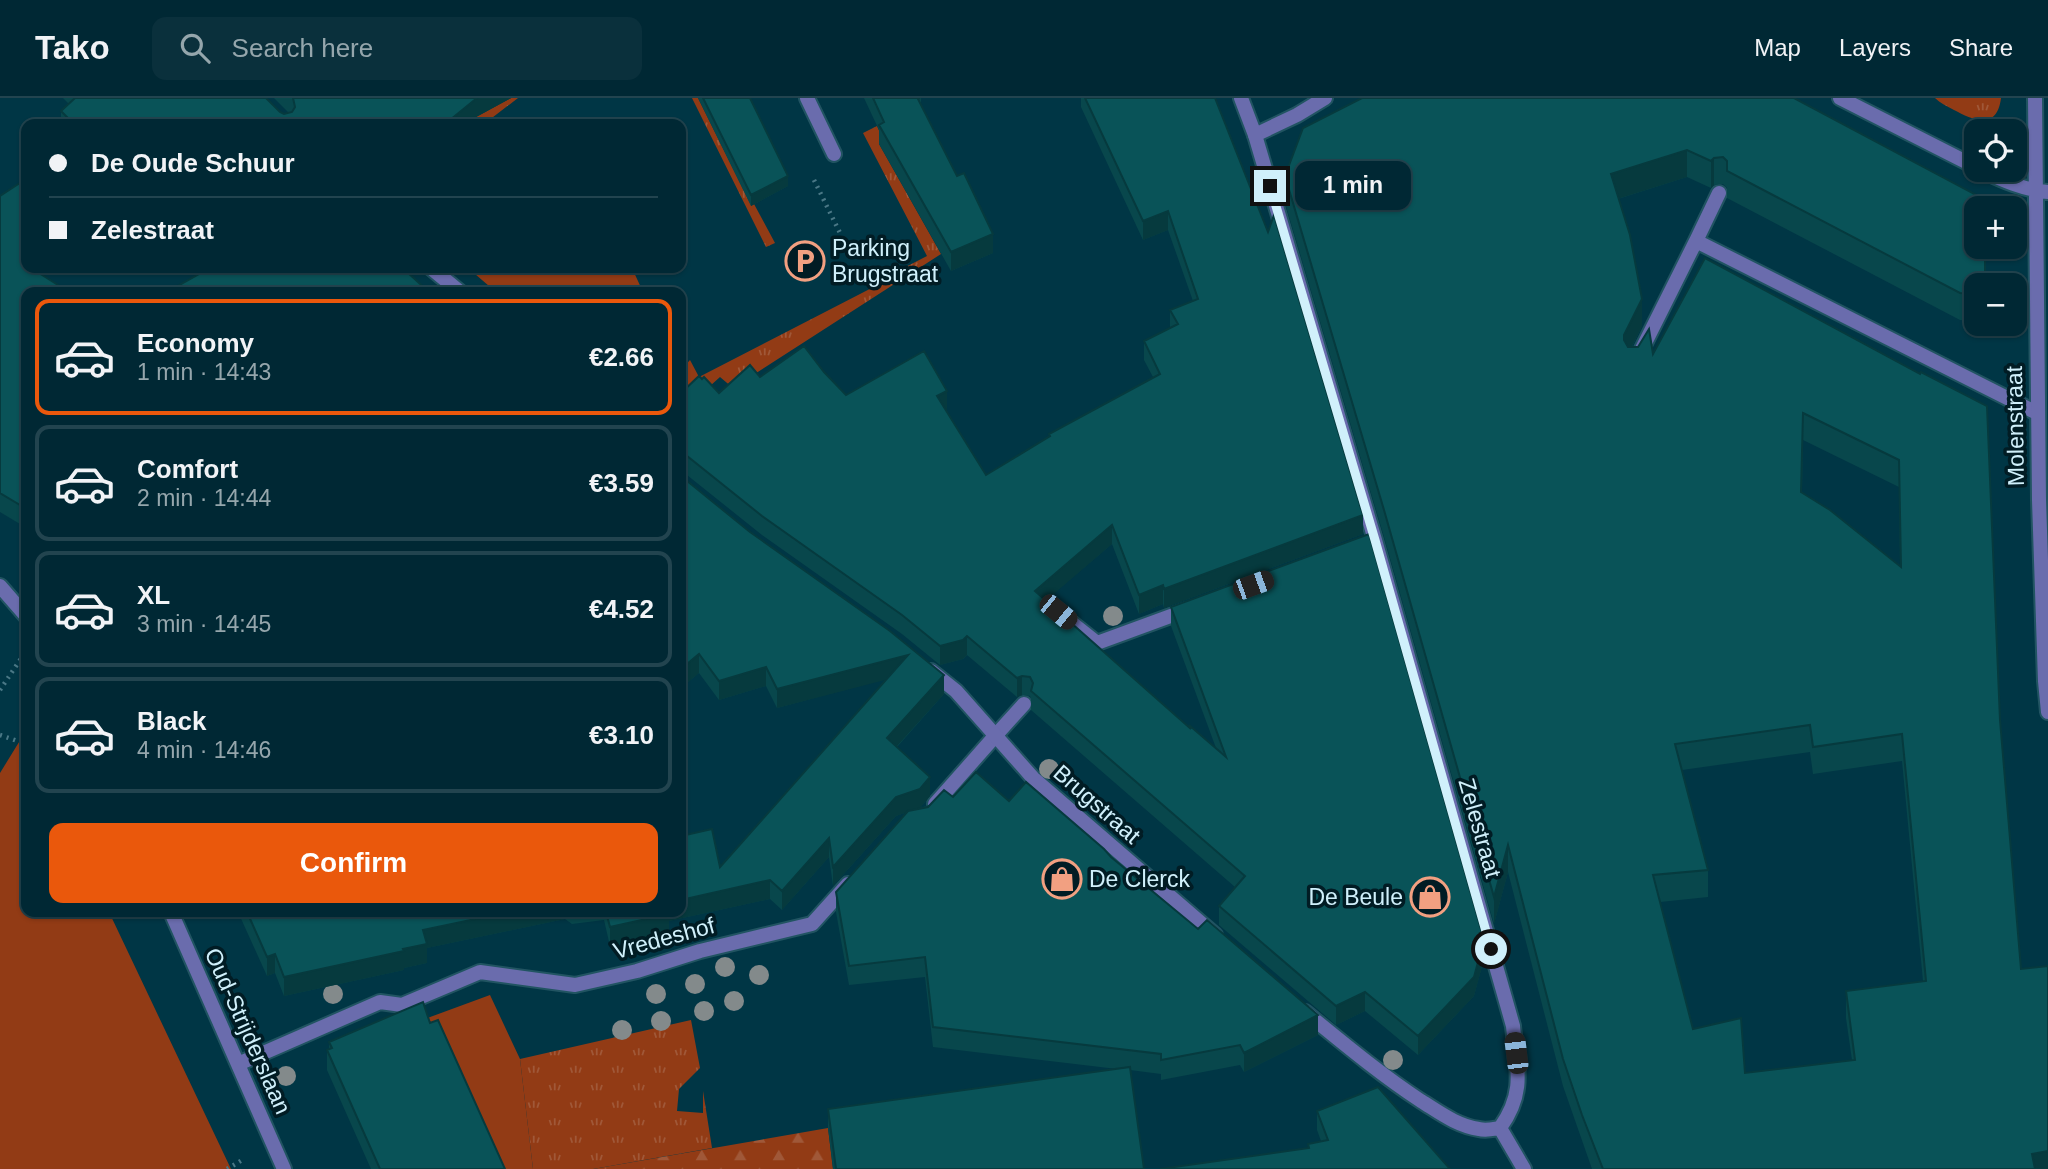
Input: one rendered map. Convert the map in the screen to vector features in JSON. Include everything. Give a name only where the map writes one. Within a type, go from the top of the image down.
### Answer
[{"type":"street","points":[[807,98],[834,154]]},
{"type":"street","name":"Zelestraat","points":[[1241,98],[1255,135],[1513,1026],[1519,1079],[1517,1096],[1510,1115],[1500,1128]]},
{"type":"street","points":[[1255,135],[1325,98]]},
{"type":"street","points":[[1839,98],[1964,161]]},
{"type":"street","name":"Molenstraat","points":[[2035,98],[2043,192],[2037,413],[2048,712]]},
{"type":"street","points":[[2010,182],[2043,192]]},
{"type":"street","points":[[1633,366],[1719,193]]},
{"type":"street","points":[[1696,241],[2037,413]]},
{"type":"street","points":[[437,273],[454,287]]},
{"type":"street","points":[[0,586],[21,610]]},
{"type":"street","points":[[1058,612],[1081,640],[1097,643],[1201,605]]},
{"type":"street","name":"Brugstraat","points":[[916,658],[956,691],[1032,779],[1224,942]]},
{"type":"street","points":[[925,817],[1024,704]]},
{"type":"street","name":"Vredeshof","points":[[238,1064],[380,1002],[402,1005],[480,972],[575,985],[812,924],[858,873]]},
{"type":"street","name":"Oud-Strijderslaan","points":[[173,917],[284,1169]]},
{"type":"street","points":[[1298,1005],[1392,1083],[1448,1118],[1482,1130],[1500,1128],[1524,1169]]},
{"type":"path","points":[[834,154],[808,168],[841,233]]},
{"type":"path","points":[[0,690],[21,658]]},
{"type":"path","points":[[0,735],[21,742]]},
{"type":"green space","points":[[511,98],[518,98],[491,119],[474,119]]},
{"type":"green space","points":[[692,98],[698,98],[751,205],[754,204],[775,243],[766,247]]},
{"type":"green space","points":[[1935,98],[2001,98],[1995,115],[1989,119],[1976,119],[1961,114]]},
{"type":"green space","points":[[877,126],[884,142],[879,144],[941,254],[733,388],[720,377],[686,408],[686,364],[690,360],[699,377],[893,277],[892,274],[927,256],[863,133]]},
{"type":"green space","points":[[474,273],[634,273],[641,287],[490,287]]},
{"type":"green space","points":[[21,739],[21,917],[111,917],[231,1169],[0,1169],[0,773]]},
{"type":"green space","points":[[490,995],[520,1059],[533,1169],[496,1169],[422,1020]]},
{"type":"green space","points":[[691,1020],[700,1068],[679,1089],[677,1111],[703,1113],[703,1091],[712,1148],[593,1169],[533,1169],[520,1059]]},
{"type":"green space","points":[[828,1128],[833,1169],[593,1169]]},
{"type":"building","points":[[75,98],[266,98],[284,114],[292,112],[295,107],[293,98],[477,98],[451,119],[69,119],[61,111]]},
{"type":"building","points":[[703,98],[750,98],[788,176],[751,195]]},
{"type":"building","points":[[873,98],[920,98],[918,99],[957,176],[964,173],[993,234],[951,252],[879,125],[884,122]]},
{"type":"building","points":[[1085,98],[1215,98],[1268,232],[1274,215],[1363,515],[1164,589],[1163,585],[1139,595],[1112,525],[1035,591],[1226,757],[1171,607],[1369,534],[1484,940],[1474,977],[1418,1036],[1365,992],[1336,1006],[1219,906],[1245,876],[1031,691],[1033,683],[1030,677],[1017,678],[967,636],[963,640],[940,646],[902,615],[762,516],[686,456],[686,388],[699,376],[702,379],[704,377],[719,393],[750,365],[760,377],[804,346],[846,395],[924,351],[947,391],[937,396],[986,475],[1050,436],[1049,434],[1160,374],[1144,341],[1178,324],[1170,310],[1198,299],[1168,211],[1143,221]]},
{"type":"building","points":[[1362,98],[1794,98],[1978,196],[1964,196],[1964,259],[1985,259],[1985,273],[1964,273],[1964,293],[1727,171],[1727,161],[1723,157],[1711,161],[1687,150],[1611,174],[1630,235],[1642,299],[1624,335],[1628,347],[1638,347],[1649,329],[1653,354],[1705,258],[1920,374],[1921,372],[1987,406],[2000,720],[2021,969],[2048,966],[2048,1151],[2032,1154],[2035,1169],[1603,1169],[1563,1059],[1508,845],[1494,897],[1285,176],[1303,128]],"holes":[[[1803,413],[1899,460],[1901,567],[1830,510],[1801,492]],[[1810,725],[1813,747],[1902,734],[1926,981],[1846,991],[1855,1060],[1745,1073],[1741,1018],[1693,1029],[1653,875],[1708,870],[1675,744]]]},
{"type":"building","points":[[21,182],[21,273],[39,273],[61,287],[21,287],[20,505],[0,493],[0,196]]},
{"type":"building","points":[[201,273],[408,273],[424,287],[176,287]]},
{"type":"building","points":[[686,480],[750,532],[890,631],[944,675],[887,738],[930,777],[920,789],[896,797],[833,867],[829,838],[782,891],[770,880],[686,899],[686,835],[712,829],[720,867],[908,655],[777,689],[766,667],[719,681],[699,654],[686,665]]},
{"type":"building","points":[[976,772],[1009,801],[1026,782],[1198,929],[1207,920],[1318,1015],[1244,1053],[1240,1045],[1161,1060],[1161,1054],[933,1027],[925,957],[849,966],[836,892],[908,811],[928,807],[944,790],[953,797]]},
{"type":"building","points":[[249,917],[485,917],[423,930],[427,944],[403,949],[404,951],[284,977],[275,954],[267,957]]},
{"type":"building","points":[[607,917],[655,917],[610,927]]},
{"type":"building","points":[[423,1002],[430,1023],[438,1020],[505,1169],[380,1169],[327,1050],[332,1048],[329,1042]]},
{"type":"building","points":[[1130,1067],[1144,1169],[836,1169],[828,1109]]},
{"type":"building","points":[[1378,1087],[1450,1169],[1160,1169],[1309,1148],[1308,1144],[1328,1140],[1317,1111]]},
{"type":"place","name":"Parking Brugstraat","points":[[805,261]]},
{"type":"place","name":"De Clerck","points":[[1062,879]]},
{"type":"place","name":"De Beule","points":[[1430,897]]},
{"type":"route","points":[[1270,186],[1375,540],[1491,949]]}]
